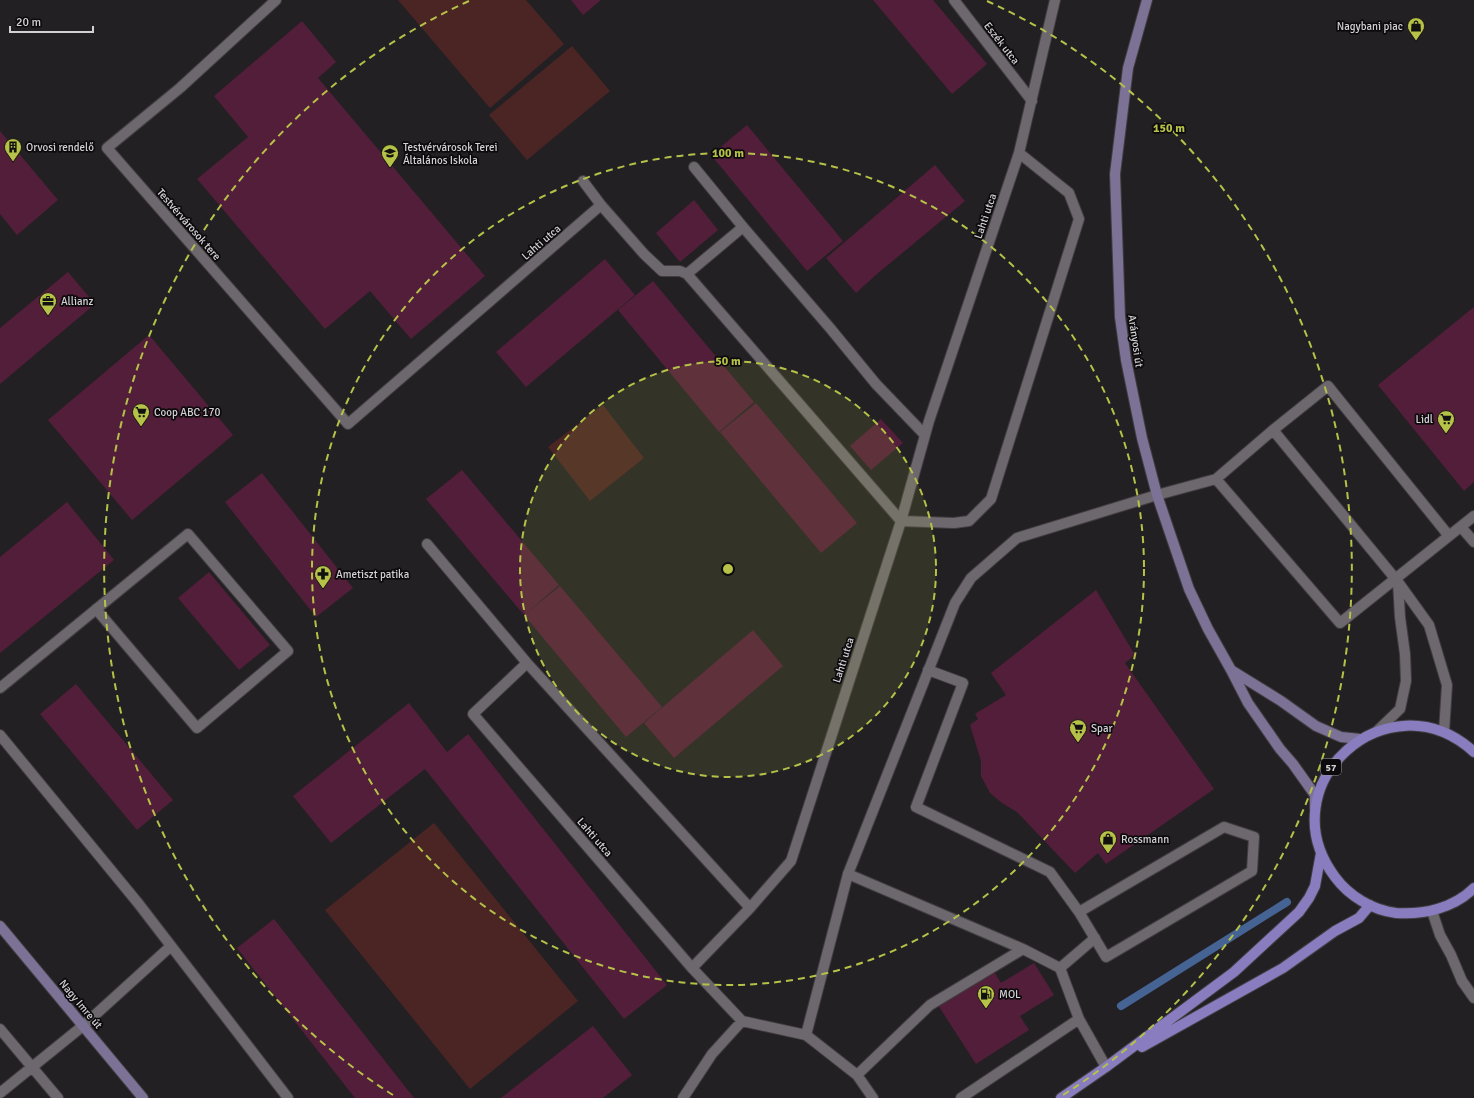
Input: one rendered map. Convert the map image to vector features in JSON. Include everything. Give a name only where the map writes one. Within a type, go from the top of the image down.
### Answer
[{"type":"main road","name":"Arányosi út","points":[[1147,0],[1128,68],[1115,174],[1120,317],[1126,360],[1142,438],[1157,495],[1189,589],[1208,629],[1248,703],[1280,749],[1293,764],[1315,795],[1315,816]]},
{"type":"main road","points":[[1231,670],[1281,701],[1316,726],[1341,737],[1360,739]]},
{"type":"main road","name":"57","points":[[1474,752],[1470,745],[1444,732],[1422,726],[1399,726],[1377,731],[1360,739],[1333,764],[1324,780],[1318,798],[1315,816],[1316,835],[1321,852],[1329,869],[1340,884],[1354,896],[1370,906],[1390,912],[1411,914],[1432,911],[1452,904],[1474,888]]},
{"type":"main road","name":"57","points":[[1061,1098],[1106,1067],[1234,972],[1299,912],[1315,886],[1321,852]]},
{"type":"main road","name":"57","points":[[1106,1067],[1283,968],[1335,931],[1359,918],[1370,906]]},
{"type":"main road","name":"Nagy Imre út","points":[[0,926],[84,1025],[143,1098]]},
{"type":"street","name":"Testvérvárosok tere","points":[[276,0],[180,88],[107,148],[348,424],[409,371]]},
{"type":"street","name":"Eszék utca","points":[[954,0],[1032,101]]},
{"type":"street","name":"Lahti utca","points":[[527,663],[473,714],[692,968],[750,908],[791,861],[901,521],[925,435],[1020,153],[1055,0]]},
{"type":"street","points":[[583,181],[601,205],[644,254],[662,270],[680,271],[686,274],[901,521],[954,523],[969,521],[992,499],[1079,219],[1069,193],[1020,153]]},
{"type":"street","points":[[694,167],[876,384],[925,435]]},
{"type":"street","name":"Lahti utca","points":[[409,371],[601,205]]},
{"type":"street","points":[[686,274],[743,227]]},
{"type":"street","points":[[806,1035],[848,874],[955,603],[971,578],[1017,538],[1157,495],[1216,479],[1273,430],[1328,386],[1449,536]]},
{"type":"street","points":[[1273,430],[1396,581],[1429,625],[1447,686],[1444,732]]},
{"type":"street","points":[[1216,479],[1340,623],[1396,581],[1474,516]]},
{"type":"street","points":[[1461,527],[1474,542]]},
{"type":"street","points":[[0,688],[96,609],[188,534],[288,651],[197,728],[96,609]]},
{"type":"street","points":[[427,544],[527,663],[750,908]]},
{"type":"street","points":[[1377,731],[1400,709],[1406,681],[1405,654],[1396,581]]},
{"type":"street","points":[[928,670],[963,683],[916,807],[1050,872],[1079,912],[1106,957],[1252,871],[1254,838],[1224,827],[1079,912]]},
{"type":"street","points":[[0,735],[171,946],[288,1098]]},
{"type":"street","points":[[848,874],[1023,949],[1060,968],[1079,1019],[1106,1067]]},
{"type":"street","points":[[1432,911],[1440,935],[1451,955],[1462,981],[1474,998]]},
{"type":"street","points":[[1060,968],[1095,938]]},
{"type":"street","points":[[0,1093],[84,1025],[171,946]]},
{"type":"street","points":[[857,1074],[930,1005],[1023,949]]},
{"type":"street","points":[[692,968],[742,1021],[806,1035],[857,1074],[873,1098]]},
{"type":"street","points":[[961,1098],[1079,1019]]},
{"type":"street","points":[[683,1098],[712,1054],[742,1021]]},
{"type":"street","points":[[0,1029],[58,1098]]},
{"type":"shaded area","points":[[398,0],[526,0],[564,44],[490,108]]},
{"type":"shaded area","points":[[572,46],[610,91],[527,160],[489,115]]},
{"type":"shaded area","points":[[603,405],[644,458],[590,501],[548,447]]},
{"type":"shaded area","points":[[434,823],[578,1001],[470,1089],[325,910]]},
{"type":"building","points":[[571,0],[601,0],[583,15]]},
{"type":"building","points":[[873,0],[933,0],[987,64],[952,94]]},
{"type":"building","name":"Testvérvárosok Terei Általános Iskola","points":[[302,21],[336,62],[318,78],[485,276],[411,339],[370,291],[325,329],[197,179],[248,137],[214,96]]},
{"type":"building","points":[[747,125],[843,241],[807,271],[711,155]]},
{"type":"building","name":"Orvosi rendelő","points":[[0,131],[58,200],[17,235],[0,214]]},
{"type":"building","points":[[935,165],[965,201],[856,293],[826,258]]},
{"type":"building","points":[[694,200],[718,230],[680,262],[656,233]]},
{"type":"building","points":[[605,259],[635,295],[526,387],[496,352]]},
{"type":"building","name":"Allianz","points":[[68,272],[95,304],[0,384],[0,328]]},
{"type":"building","points":[[653,281],[754,402],[719,432],[618,310]]},
{"type":"building","name":"Lidl","points":[[1474,307],[1474,482],[1464,491],[1378,385]]},
{"type":"building","name":"Coop ABC 170","points":[[149,335],[233,435],[132,520],[48,420]]},
{"type":"building","points":[[756,403],[857,523],[821,553],[720,432]]},
{"type":"building","points":[[881,419],[903,443],[871,470],[850,446]]},
{"type":"building","points":[[462,470],[559,585],[524,615],[426,499]]},
{"type":"building","points":[[262,473],[353,588],[316,617],[225,502]]},
{"type":"building","points":[[67,502],[114,560],[0,653],[0,557]]},
{"type":"building","points":[[209,572],[270,645],[239,670],[178,598]]},
{"type":"building","points":[[560,586],[662,707],[626,737],[524,615]]},
{"type":"building","name":"Spar","points":[[1096,590],[1135,655],[1125,663],[1214,789],[1106,864],[1098,853],[1075,873],[1017,812],[1002,803],[990,793],[981,776],[981,761],[970,725],[978,719],[975,714],[1006,695],[991,673]]},
{"type":"building","points":[[753,630],[783,666],[674,758],[644,723]]},
{"type":"building","points":[[76,684],[173,800],[137,830],[40,714]]},
{"type":"building","points":[[409,703],[447,752],[468,734],[667,985],[624,1019],[425,769],[331,843],[293,796]]},
{"type":"building","points":[[274,919],[414,1098],[355,1098],[237,948]]},
{"type":"building","name":"MOL","points":[[1034,963],[1054,995],[1020,1016],[1029,1030],[976,1064],[936,1002],[991,967],[1001,983]]},
{"type":"building","points":[[593,1026],[632,1075],[603,1098],[501,1098]]},
{"type":"waterway","points":[[1121,1006],[1287,902]]},
{"type":"place","name":"Nagybani piac","points":[[1416,41]]},
{"type":"place","name":"Orvosi rendelő","points":[[13,162]]},
{"type":"place","name":"Testvérvárosok Terei Általános Iskola","points":[[390,168]]},
{"type":"place","name":"Allianz","points":[[48,316]]},
{"type":"place","name":"Coop ABC 170","points":[[141,427]]},
{"type":"place","name":"Lidl","points":[[1446,434]]},
{"type":"place","name":"Ametiszt patika","points":[[323,589]]},
{"type":"place","name":"Spar","points":[[1078,743]]},
{"type":"place","name":"Rossmann","points":[[1108,854]]},
{"type":"place","name":"MOL","points":[[986,1009]]}]
